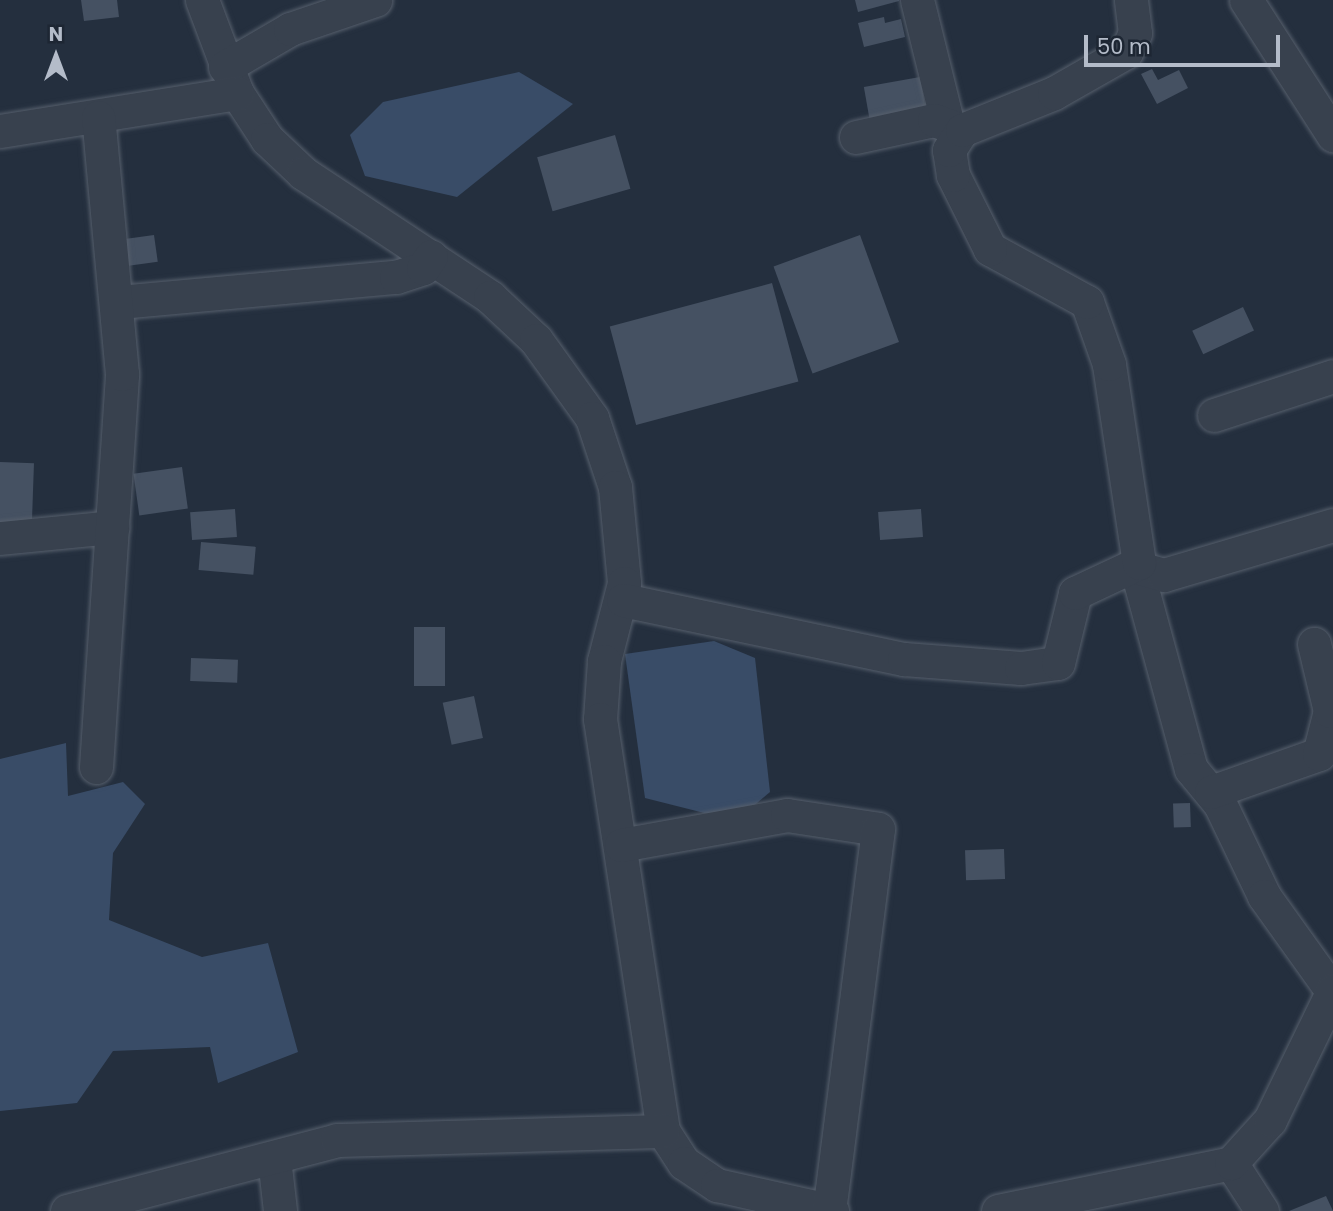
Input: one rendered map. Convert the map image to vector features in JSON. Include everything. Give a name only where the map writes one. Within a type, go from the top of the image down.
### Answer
[{"type":"street","points":[[202,0],[231,80],[287,160],[431,256],[516,319],[592,418],[621,520],[623,600],[604,661],[600,719],[663,1131],[684,1163],[717,1185],[830,1211],[878,829],[787,814],[621,845]]},
{"type":"street","points":[[0,131],[98,117],[231,80],[290,29],[375,0]]},
{"type":"street","points":[[916,0],[948,125],[951,165],[983,239],[1000,259],[1081,296],[1098,320],[1131,488],[1136,567],[1191,769],[1211,792],[1264,896],[1333,990],[1270,1120],[1231,1163],[998,1211]]},
{"type":"street","points":[[856,137],[948,125],[1119,57],[1135,33],[1131,0]]},
{"type":"street","points":[[1247,0],[1333,135]]},
{"type":"street","points":[[924,73],[948,125]]},
{"type":"street","points":[[96,767],[112,527],[120,302],[98,117]]},
{"type":"street","points":[[120,302],[396,277],[423,268],[431,256]]},
{"type":"street","points":[[1214,415],[1333,376]]},
{"type":"street","points":[[623,600],[825,647],[959,666],[1043,667],[1064,654],[1075,593],[1136,567],[1164,575],[1333,525]]},
{"type":"street","points":[[0,538],[112,527]]},
{"type":"street","points":[[1211,792],[1319,754],[1330,711],[1314,644]]},
{"type":"street","points":[[67,1211],[366,1136],[663,1131]]},
{"type":"street","points":[[274,1158],[280,1211]]},
{"type":"street","points":[[1231,1163],[1262,1211]]},
{"type":"water","points":[[519,72],[573,104],[457,197],[365,176],[350,135],[383,102]]},
{"type":"water","points":[[714,641],[755,658],[770,792],[736,821],[645,798],[625,654]]},
{"type":"water","points":[[66,743],[68,796],[123,782],[145,804],[113,853],[109,920],[202,957],[268,943],[298,1052],[218,1083],[210,1047],[113,1051],[77,1103],[0,1111],[0,759]]},
{"type":"building","points":[[81,0],[117,0],[119,17],[84,21]]},
{"type":"building","points":[[855,0],[899,0],[899,1],[858,12]]},
{"type":"building","points":[[884,17],[885,23],[901,19],[905,37],[864,47],[858,23]]},
{"type":"building","points":[[1152,69],[1158,80],[1179,70],[1188,88],[1157,104],[1141,74]]},
{"type":"building","points":[[920,77],[927,118],[871,128],[864,87]]},
{"type":"building","points":[[615,135],[630,189],[553,211],[537,157]]},
{"type":"building","points":[[154,235],[158,262],[125,266],[121,240]]},
{"type":"building","points":[[860,235],[899,342],[813,374],[774,266]]},
{"type":"building","points":[[772,283],[798,382],[636,425],[610,326]]},
{"type":"building","points":[[1243,307],[1254,331],[1203,354],[1192,331]]},
{"type":"building","points":[[0,462],[34,463],[32,529],[0,528]]},
{"type":"building","points":[[182,467],[188,509],[139,515],[133,474]]},
{"type":"building","points":[[235,509],[237,537],[192,540],[190,512]]},
{"type":"building","points":[[921,509],[923,537],[880,540],[878,512]]},
{"type":"building","points":[[201,542],[256,547],[253,575],[199,570]]},
{"type":"building","points":[[414,627],[445,627],[445,686],[414,686]]},
{"type":"building","points":[[191,658],[238,660],[237,683],[190,681]]},
{"type":"building","points":[[474,696],[483,738],[452,745],[443,703]]},
{"type":"building","points":[[1190,803],[1191,827],[1174,828],[1173,804]]},
{"type":"building","points":[[1004,849],[1005,879],[966,880],[965,850]]},
{"type":"building","points":[[1326,1196],[1333,1211],[1289,1211]]}]
